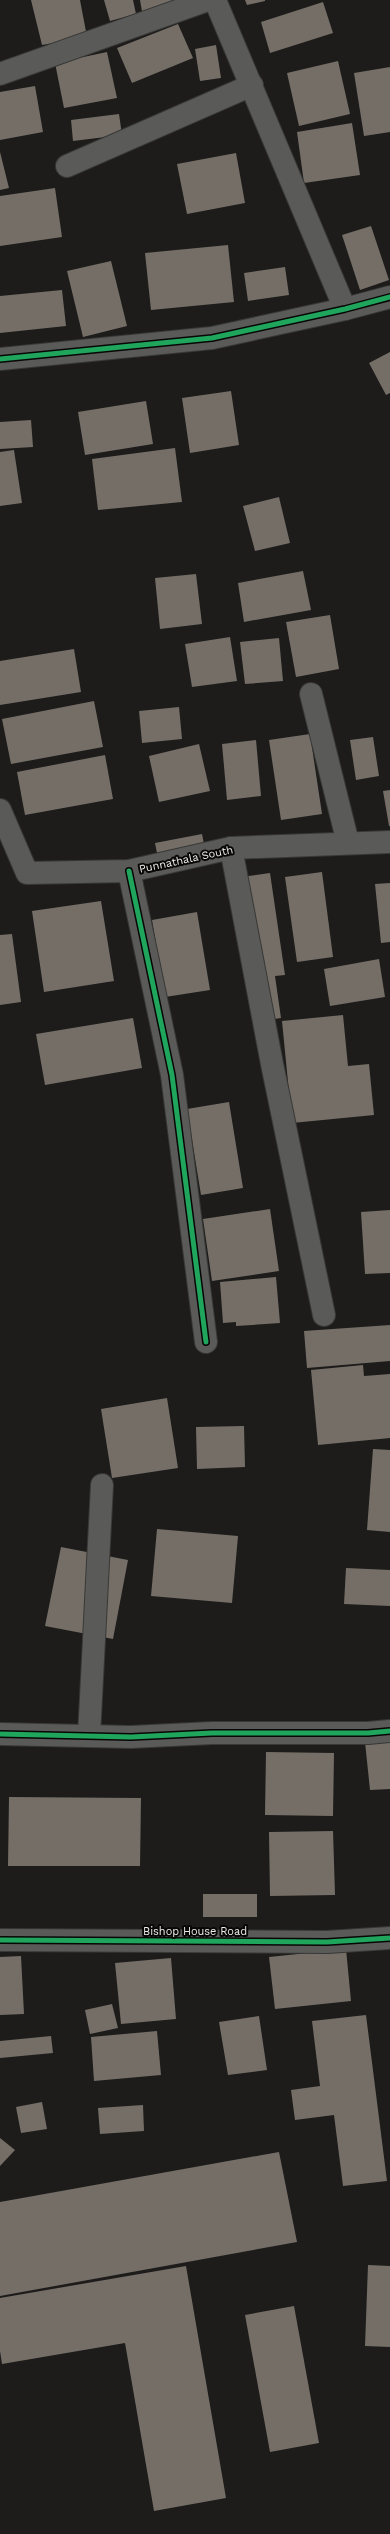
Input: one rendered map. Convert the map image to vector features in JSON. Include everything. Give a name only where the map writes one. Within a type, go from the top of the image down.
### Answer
[{"type":"street","points":[[0,74],[208,0]]},
{"type":"street","points":[[215,0],[252,85],[345,310]]},
{"type":"street","points":[[67,166],[252,85]]},
{"type":"street","points":[[0,360],[212,338],[345,310],[390,297]]},
{"type":"street","points":[[312,694],[348,843]]},
{"type":"street","name":"Punnathala South","points":[[0,810],[27,873],[129,871],[231,848],[390,842]]},
{"type":"street","points":[[231,848],[273,1071],[324,1315]]},
{"type":"street","points":[[129,871],[172,1075],[206,1342]]},
{"type":"street","points":[[89,1736],[102,1485]]},
{"type":"street","points":[[0,1734],[131,1737],[212,1733],[368,1733],[390,1731]]},
{"type":"street","name":"Bishop House Road","points":[[0,1940],[327,1942],[390,1938]]},
{"type":"building","points":[[31,0],[80,0],[87,37],[42,45]]},
{"type":"building","points":[[104,0],[133,0],[136,14],[110,21]]},
{"type":"building","points":[[140,0],[176,0],[143,17]]},
{"type":"building","points":[[245,0],[265,0],[265,1],[247,5]]},
{"type":"building","points":[[323,2],[333,33],[270,53],[261,22]]},
{"type":"building","points":[[178,24],[193,58],[132,83],[117,48]]},
{"type":"building","points":[[216,45],[221,78],[200,81],[195,49]]},
{"type":"building","points":[[107,52],[117,98],[64,108],[55,63]]},
{"type":"building","points":[[338,61],[350,114],[299,126],[287,73]]},
{"type":"building","points":[[390,67],[390,132],[364,136],[354,73]]},
{"type":"building","points":[[35,86],[43,132],[0,140],[0,92]]},
{"type":"building","points":[[119,114],[122,135],[73,141],[71,120]]},
{"type":"building","points":[[352,123],[360,175],[304,183],[297,132]]},
{"type":"building","points":[[0,152],[9,188],[0,190]]},
{"type":"building","points":[[236,153],[245,203],[187,214],[177,164]]},
{"type":"building","points":[[55,188],[62,237],[0,246],[0,196]]},
{"type":"building","points":[[371,226],[389,280],[360,290],[342,235]]},
{"type":"building","points":[[228,245],[234,302],[151,310],[145,253]]},
{"type":"building","points":[[111,261],[127,326],[83,337],[67,271]]},
{"type":"building","points":[[285,267],[289,295],[248,301],[244,273]]},
{"type":"building","points":[[62,290],[66,326],[0,333],[0,296]]},
{"type":"building","points":[[390,352],[390,393],[386,395],[369,363]]},
{"type":"building","points":[[231,391],[239,445],[190,453],[182,398]]},
{"type":"building","points":[[146,401],[153,444],[85,455],[78,412]]},
{"type":"building","points":[[31,420],[33,447],[0,449],[0,422]]},
{"type":"building","points":[[175,448],[182,502],[98,510],[92,459]]},
{"type":"building","points":[[14,450],[22,503],[0,506],[0,452]]},
{"type":"building","points":[[279,497],[290,543],[255,551],[243,506]]},
{"type":"building","points":[[303,571],[311,610],[244,622],[238,583]]},
{"type":"building","points":[[196,574],[202,624],[160,629],[155,578]]},
{"type":"building","points":[[330,615],[339,669],[296,677],[286,622]]},
{"type":"building","points":[[230,637],[237,681],[192,687],[185,644]]},
{"type":"building","points":[[279,638],[283,681],[245,684],[240,642]]},
{"type":"building","points":[[74,649],[81,692],[0,705],[0,661]]},
{"type":"building","points":[[94,701],[103,747],[11,764],[2,719]]},
{"type":"building","points":[[179,707],[182,739],[142,743],[139,711]]},
{"type":"building","points":[[310,734],[322,814],[281,820],[269,740]]},
{"type":"building","points":[[373,737],[379,776],[356,780],[350,740]]},
{"type":"building","points":[[256,740],[261,796],[227,800],[222,744]]},
{"type":"building","points":[[199,744],[210,791],[159,802],[149,756]]},
{"type":"building","points":[[105,755],[113,799],[25,815],[17,772]]},
{"type":"building","points":[[390,790],[390,826],[389,826],[383,791]]},
{"type":"building","points":[[202,834],[205,849],[158,858],[155,843]]},
{"type":"building","points":[[322,872],[333,957],[297,962],[285,877]]},
{"type":"building","points":[[270,873],[285,975],[275,976],[281,1018],[254,1022],[234,878]]},
{"type":"building","points":[[390,883],[390,942],[381,943],[375,884]]},
{"type":"building","points":[[101,901],[114,981],[44,992],[32,911]]},
{"type":"building","points":[[197,912],[210,990],[165,997],[152,920]]},
{"type":"building","points":[[12,934],[21,1002],[0,1005],[0,935]]},
{"type":"building","points":[[379,959],[385,997],[330,1006],[324,969]]},
{"type":"building","points":[[343,1015],[348,1066],[369,1064],[374,1115],[292,1123],[282,1021]]},
{"type":"building","points":[[133,1018],[142,1068],[45,1085],[36,1034]]},
{"type":"building","points":[[229,1102],[243,1188],[201,1195],[187,1109]]},
{"type":"building","points":[[270,1209],[279,1271],[212,1281],[203,1219]]},
{"type":"building","points":[[390,1210],[390,1273],[365,1274],[361,1212]]},
{"type":"building","points":[[276,1277],[280,1323],[236,1326],[236,1322],[223,1323],[220,1282]]},
{"type":"building","points":[[390,1325],[390,1361],[307,1368],[304,1331]]},
{"type":"building","points":[[363,1365],[364,1376],[390,1374],[390,1438],[318,1445],[311,1370]]},
{"type":"building","points":[[167,1398],[178,1468],[112,1478],[101,1409]]},
{"type":"building","points":[[244,1426],[245,1467],[197,1469],[196,1427]]},
{"type":"building","points":[[373,1449],[390,1450],[390,1532],[367,1530]]},
{"type":"building","points":[[157,1529],[238,1536],[232,1603],[151,1596]]},
{"type":"building","points":[[61,1547],[128,1560],[113,1639],[45,1626]]},
{"type":"building","points":[[346,1568],[390,1570],[390,1606],[344,1604]]},
{"type":"building","points":[[390,1740],[390,1789],[370,1790],[365,1742]]},
{"type":"building","points":[[266,1752],[334,1753],[333,1816],[265,1815]]},
{"type":"building","points":[[9,1797],[141,1798],[140,1866],[8,1866]]},
{"type":"building","points":[[333,1831],[335,1895],[270,1896],[269,1832]]},
{"type":"building","points":[[203,1894],[257,1894],[257,1917],[203,1917]]},
{"type":"building","points":[[346,1949],[351,2001],[275,2009],[269,1957]]},
{"type":"building","points":[[21,1956],[24,2014],[0,2015],[0,1957]]},
{"type":"building","points":[[171,1958],[176,2019],[121,2024],[115,1963]]},
{"type":"building","points":[[112,2004],[118,2028],[90,2034],[85,2010]]},
{"type":"building","points":[[366,2015],[387,2181],[343,2186],[334,2115],[295,2120],[291,2090],[320,2086],[312,2021]]},
{"type":"building","points":[[259,2016],[267,2070],[228,2075],[219,2022]]},
{"type":"building","points":[[157,2031],[161,2075],[94,2081],[91,2037]]},
{"type":"building","points":[[51,2036],[53,2053],[0,2058],[0,2041]]},
{"type":"building","points":[[42,2102],[47,2129],[21,2133],[16,2107]]},
{"type":"building","points":[[143,2105],[144,2131],[100,2134],[98,2108]]},
{"type":"building","points":[[0,2138],[15,2150],[0,2166]]},
{"type":"building","points":[[279,2152],[297,2242],[0,2296],[0,2202]]},
{"type":"building","points":[[368,2265],[390,2266],[390,2347],[365,2346]]},
{"type":"building","points":[[186,2266],[226,2498],[154,2511],[125,2343],[2,2364],[0,2351],[0,2298]]},
{"type":"building","points":[[294,2306],[319,2443],[270,2452],[245,2315]]},
{"type":"cycle path","points":[[0,359],[212,338],[345,309],[390,297]]},
{"type":"cycle path","points":[[129,871],[172,1075],[206,1342]]},
{"type":"cycle path","points":[[0,1734],[131,1737],[212,1733],[368,1733],[390,1731]]},
{"type":"cycle path","points":[[0,1940],[327,1942],[390,1938]]}]
